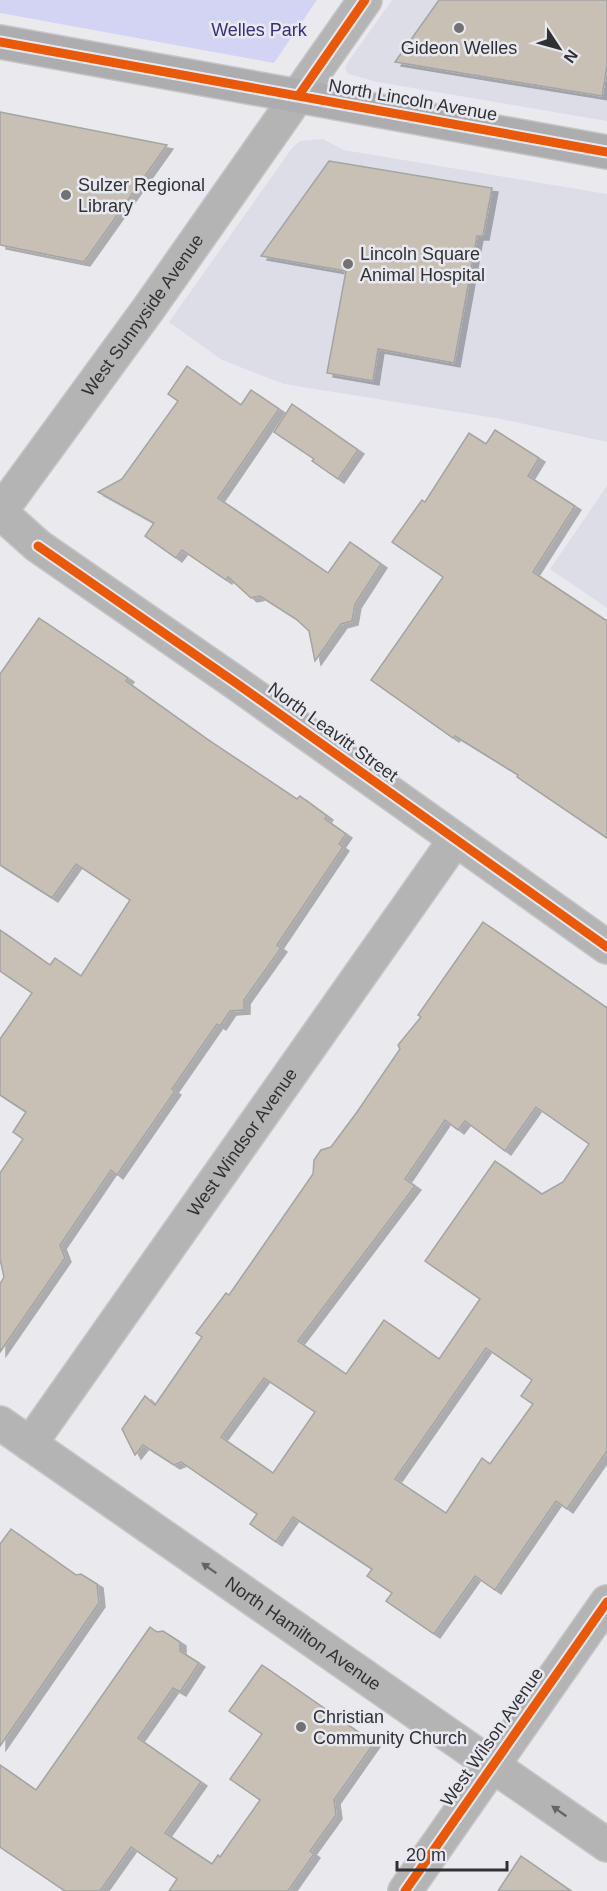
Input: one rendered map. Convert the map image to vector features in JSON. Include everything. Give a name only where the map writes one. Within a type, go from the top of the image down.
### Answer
[{"type":"main road","name":"North Lincoln Avenue","points":[[0,42],[607,152]]},
{"type":"street","name":"West Sunnyside Avenue","points":[[0,512],[149,308],[365,0]]},
{"type":"street","name":"North Leavitt Street","points":[[0,512],[38,546],[236,683],[607,947]]},
{"type":"street","name":"West Windsor Avenue","points":[[30,1444],[454,840]]},
{"type":"street","name":"North Hamilton Avenue","points":[[0,1423],[607,1845]]},
{"type":"street","name":"West Wilson Avenue","points":[[405,1891],[607,1602]]},
{"type":"shaded area","points":[[392,0],[607,0],[607,121],[377,82],[348,74],[345,69],[348,62]]},
{"type":"shaded area","points":[[323,139],[344,150],[607,194],[607,442],[501,419],[284,384],[222,360],[169,322],[292,148],[300,141]]},
{"type":"shaded area","points":[[607,486],[607,608],[550,569]]},
{"type":"green space","name":"Welles Park","points":[[0,0],[317,0],[274,63],[0,13]]},
{"type":"building","points":[[439,0],[607,0],[607,65],[602,96],[395,62]]},
{"type":"building","name":"Sulzer Regional Library","points":[[0,112],[167,145],[84,262],[0,245]]},
{"type":"building","points":[[329,161],[492,188],[483,236],[477,236],[454,363],[378,349],[373,381],[327,373],[346,271],[261,256]]},
{"type":"building","points":[[187,366],[241,405],[251,390],[279,409],[218,498],[328,573],[350,542],[381,564],[355,604],[352,621],[341,624],[315,661],[309,631],[296,619],[260,596],[251,598],[228,577],[226,580],[182,550],[176,558],[145,536],[154,523],[98,492],[122,479],[178,401],[168,394]]},
{"type":"building","points":[[292,404],[358,450],[338,479],[312,461],[314,459],[274,432]]},
{"type":"building","points":[[495,430],[539,458],[528,476],[575,506],[533,572],[607,621],[607,838],[517,777],[518,775],[455,736],[453,738],[371,680],[443,577],[392,542],[422,500],[425,502],[469,433],[486,444]]},
{"type":"building","points":[[39,618],[128,678],[126,681],[207,739],[297,799],[300,796],[327,816],[325,819],[346,834],[339,844],[343,847],[277,945],[281,948],[244,1000],[244,1010],[230,1011],[220,1026],[217,1024],[172,1089],[175,1091],[117,1175],[111,1170],[60,1245],[65,1258],[0,1352],[0,1284],[4,1277],[0,1259],[0,1173],[23,1139],[13,1132],[26,1112],[0,1095],[0,1039],[32,993],[0,971],[0,930],[50,965],[55,958],[81,976],[130,900],[76,864],[52,898],[0,865],[0,674]]},
{"type":"building","points":[[483,922],[607,1008],[607,1451],[567,1509],[556,1501],[495,1590],[475,1576],[434,1634],[386,1601],[392,1593],[367,1576],[372,1569],[293,1517],[276,1542],[250,1524],[257,1514],[181,1462],[174,1465],[143,1445],[135,1455],[122,1429],[145,1396],[155,1405],[202,1337],[196,1333],[226,1293],[229,1295],[313,1174],[314,1160],[321,1150],[331,1147],[357,1112],[400,1049],[398,1045],[421,1017],[418,1015]],"holes":[[[536,1107],[589,1144],[563,1182],[542,1194],[495,1161],[425,1261],[480,1299],[439,1359],[384,1320],[346,1374],[298,1341],[415,1186],[405,1179],[445,1120],[458,1130],[465,1121],[505,1151]],[[486,1348],[532,1380],[521,1396],[533,1404],[490,1464],[482,1458],[446,1513],[395,1479]],[[264,1378],[315,1412],[273,1473],[221,1437]]]},
{"type":"building","points":[[11,1529],[76,1575],[81,1574],[97,1584],[99,1603],[0,1746],[0,1544]]},
{"type":"building","points":[[150,1627],[157,1632],[163,1631],[180,1642],[180,1651],[199,1663],[180,1692],[173,1688],[138,1738],[201,1782],[165,1833],[212,1864],[218,1855],[220,1857],[260,1800],[230,1779],[262,1734],[229,1711],[262,1665],[374,1743],[334,1800],[336,1815],[310,1851],[314,1854],[288,1891],[169,1891],[177,1879],[131,1847],[100,1891],[65,1891],[0,1847],[0,1765],[36,1790]]},
{"type":"building","points":[[521,1856],[571,1891],[498,1891]]},
{"type":"cycle path","points":[[299,95],[365,0]]},
{"type":"cycle path","points":[[0,42],[607,152]]},
{"type":"cycle path","points":[[38,546],[236,683],[607,947]]},
{"type":"cycle path","points":[[405,1891],[607,1602]]},
{"type":"place","name":"Gideon Welles","points":[[459,28]]},
{"type":"place","name":"Sulzer Regional Library","points":[[66,195]]},
{"type":"place","name":"Lincoln Square Animal Hospital","points":[[348,264]]},
{"type":"place","name":"Christian Community Church","points":[[301,1727]]}]
